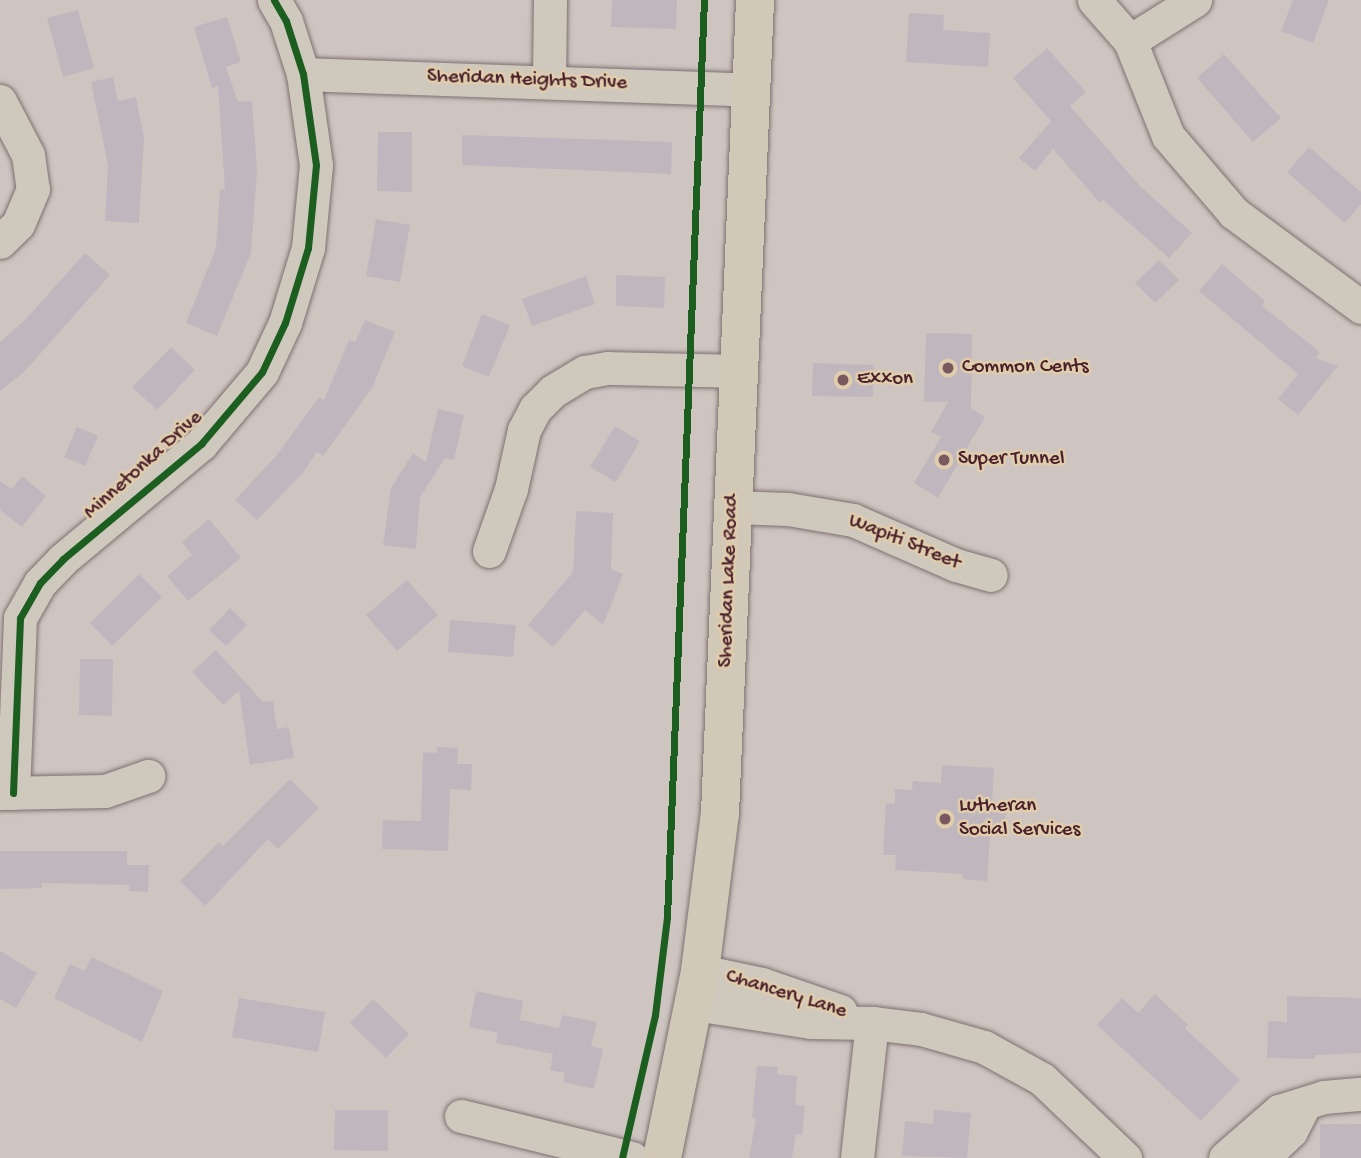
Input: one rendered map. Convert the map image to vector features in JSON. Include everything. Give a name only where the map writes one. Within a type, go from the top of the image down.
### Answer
[{"type":"main road","name":"Sheridan Lake Road","points":[[662,1158],[697,988],[722,787],[737,371],[755,0]]},
{"type":"street","name":"Minnetonka Drive","points":[[6,793],[20,618],[40,583],[63,559],[201,443],[262,372],[285,323],[308,248],[316,165],[303,74],[286,21],[274,0]]},
{"type":"street","points":[[549,81],[550,0]]},
{"type":"street","points":[[1094,0],[1130,41],[1168,136],[1234,213],[1361,307]]},
{"type":"street","points":[[1130,41],[1195,0]]},
{"type":"street","name":"Sheridan Heights Drive","points":[[303,74],[751,90]]},
{"type":"street","points":[[0,101],[27,155],[33,189],[18,224],[0,242]]},
{"type":"street","points":[[489,551],[511,489],[524,430],[535,409],[553,391],[585,372],[608,368],[737,371]]},
{"type":"street","name":"Wapiti Street","points":[[732,507],[788,509],[853,520],[956,565],[991,575]]},
{"type":"street","points":[[6,793],[105,791],[148,776]]},
{"type":"street","name":"Chancery Lane","points":[[697,988],[762,984],[872,1023],[952,1036],[1013,1061],[1069,1102],[1125,1158]]},
{"type":"street","points":[[857,1158],[872,1023]]},
{"type":"street","points":[[1225,1158],[1266,1118],[1291,1105],[1324,1097],[1361,1094]]},
{"type":"street","points":[[1263,1158],[1291,1131],[1305,1103]]},
{"type":"street","points":[[461,1116],[632,1158]]},
{"type":"building","points":[[612,0],[677,0],[676,29],[611,27]]},
{"type":"building","points":[[1293,0],[1329,0],[1313,43],[1281,31]]},
{"type":"building","points":[[78,10],[94,68],[63,77],[47,18]]},
{"type":"building","points":[[909,13],[944,15],[943,30],[990,33],[988,67],[906,62]]},
{"type":"building","points":[[227,17],[241,62],[226,67],[238,102],[252,101],[257,171],[251,253],[217,336],[186,323],[216,248],[220,189],[225,190],[218,86],[212,88],[194,27]]},
{"type":"building","points":[[1047,48],[1086,92],[1070,106],[1140,186],[1192,233],[1169,258],[1103,200],[1100,203],[1053,149],[1035,171],[1019,158],[1051,121],[1013,78]]},
{"type":"building","points":[[1224,54],[1281,118],[1253,142],[1197,78]]},
{"type":"building","points":[[113,77],[118,101],[136,97],[144,138],[139,223],[105,221],[108,165],[91,82]]},
{"type":"building","points":[[378,132],[412,132],[412,192],[377,191]]},
{"type":"building","points":[[462,135],[672,142],[671,174],[462,165]]},
{"type":"building","points":[[1309,147],[1361,192],[1361,204],[1345,223],[1287,172]]},
{"type":"building","points":[[376,219],[410,225],[400,282],[366,276]]},
{"type":"building","points":[[85,253],[110,275],[24,372],[0,391],[0,342],[25,320]]},
{"type":"building","points":[[1159,260],[1179,280],[1155,303],[1135,283]]},
{"type":"building","points":[[1222,264],[1265,301],[1262,306],[1320,352],[1316,358],[1338,366],[1298,415],[1278,399],[1298,374],[1199,291]]},
{"type":"building","points":[[616,275],[665,277],[664,308],[616,306]]},
{"type":"building","points":[[586,276],[595,304],[532,326],[522,299]]},
{"type":"building","points":[[482,314],[510,325],[489,377],[462,366]]},
{"type":"building","points":[[365,320],[395,332],[372,388],[323,456],[317,452],[303,473],[257,520],[235,500],[276,456],[319,397],[324,400],[349,340],[355,342]]},
{"type":"building","points":[[926,333],[972,334],[971,408],[985,417],[938,498],[914,483],[941,437],[931,432],[948,402],[924,402]]},
{"type":"building","points":[[171,347],[195,370],[157,410],[132,387]]},
{"type":"building","name":"Exxon","points":[[813,363],[874,365],[873,397],[812,396]]},
{"type":"building","points":[[438,409],[464,415],[454,460],[445,458],[420,497],[416,549],[383,545],[391,488],[413,453],[426,462]]},
{"type":"building","points":[[615,426],[640,441],[616,482],[590,467]]},
{"type":"building","points":[[77,427],[98,436],[85,466],[64,457]]},
{"type":"building","points":[[22,476],[46,496],[22,527],[0,510],[0,481],[12,489]]},
{"type":"building","points":[[576,511],[613,513],[611,569],[623,574],[603,625],[585,610],[553,647],[528,625],[573,572]]},
{"type":"building","points":[[209,519],[241,558],[188,601],[167,576],[192,555],[182,542]]},
{"type":"building","points":[[139,574],[162,597],[112,646],[90,623]]},
{"type":"building","points":[[407,580],[438,615],[397,651],[366,615]]},
{"type":"building","points":[[230,608],[247,625],[226,646],[209,630]]},
{"type":"building","points":[[450,620],[516,625],[513,657],[448,652]]},
{"type":"building","points":[[216,650],[263,702],[273,701],[277,729],[289,727],[294,758],[250,765],[239,691],[223,705],[192,672]]},
{"type":"building","points":[[80,659],[113,659],[112,716],[79,715]]},
{"type":"building","points":[[437,747],[458,748],[457,764],[472,764],[471,790],[450,789],[448,851],[382,849],[383,820],[421,821],[423,752],[437,753]]},
{"type":"building","name":"Lutheran Social Services","points":[[942,765],[994,768],[992,801],[1006,802],[1004,836],[990,835],[987,881],[963,879],[963,874],[895,870],[896,855],[883,855],[886,803],[895,804],[895,789],[912,790],[913,781],[941,783]]},
{"type":"building","points":[[290,779],[319,808],[278,849],[268,839],[205,906],[180,881],[219,842],[223,846]]},
{"type":"building","points":[[0,851],[127,851],[127,865],[149,865],[148,892],[129,891],[130,885],[42,883],[42,888],[0,889]]},
{"type":"building","points":[[0,951],[37,973],[16,1008],[0,999]]},
{"type":"building","points":[[92,957],[163,991],[142,1042],[54,998],[70,964],[85,971]]},
{"type":"building","points":[[476,991],[523,1001],[520,1020],[559,1028],[562,1015],[597,1022],[591,1046],[603,1049],[594,1089],[563,1082],[565,1073],[550,1070],[553,1054],[496,1043],[498,1033],[469,1027]]},
{"type":"building","points":[[1155,994],[1188,1025],[1185,1028],[1240,1080],[1201,1121],[1097,1025],[1122,998],[1138,1013]]},
{"type":"building","points":[[1287,996],[1361,998],[1361,1053],[1315,1055],[1315,1059],[1267,1058],[1268,1021],[1287,1022]]},
{"type":"building","points":[[239,998],[325,1012],[318,1052],[232,1037]]},
{"type":"building","points":[[373,999],[409,1034],[386,1058],[350,1023]]},
{"type":"building","points":[[757,1066],[778,1067],[777,1074],[797,1076],[795,1105],[805,1106],[802,1135],[796,1134],[792,1158],[749,1158],[756,1118],[752,1118]]},
{"type":"building","points":[[335,1110],[388,1110],[388,1151],[334,1150]]},
{"type":"building","points":[[934,1110],[971,1113],[967,1158],[902,1156],[905,1121],[933,1124]]},
{"type":"building","points":[[1320,1124],[1361,1124],[1361,1158],[1320,1158]]},
{"type":"cycle path","points":[[13,793],[20,618],[40,583],[63,559],[201,444],[262,372],[285,323],[308,248],[316,165],[303,74],[286,21],[274,0]]},
{"type":"cycle path","points":[[622,1158],[655,1015],[667,917],[704,0]]},
{"type":"place","name":"Common Cents","points":[[948,368]]},
{"type":"place","name":"Exxon","points":[[843,380]]},
{"type":"place","name":"Super Tunnel","points":[[944,460]]},
{"type":"place","name":"Lutheran Social Services","points":[[945,819]]}]
